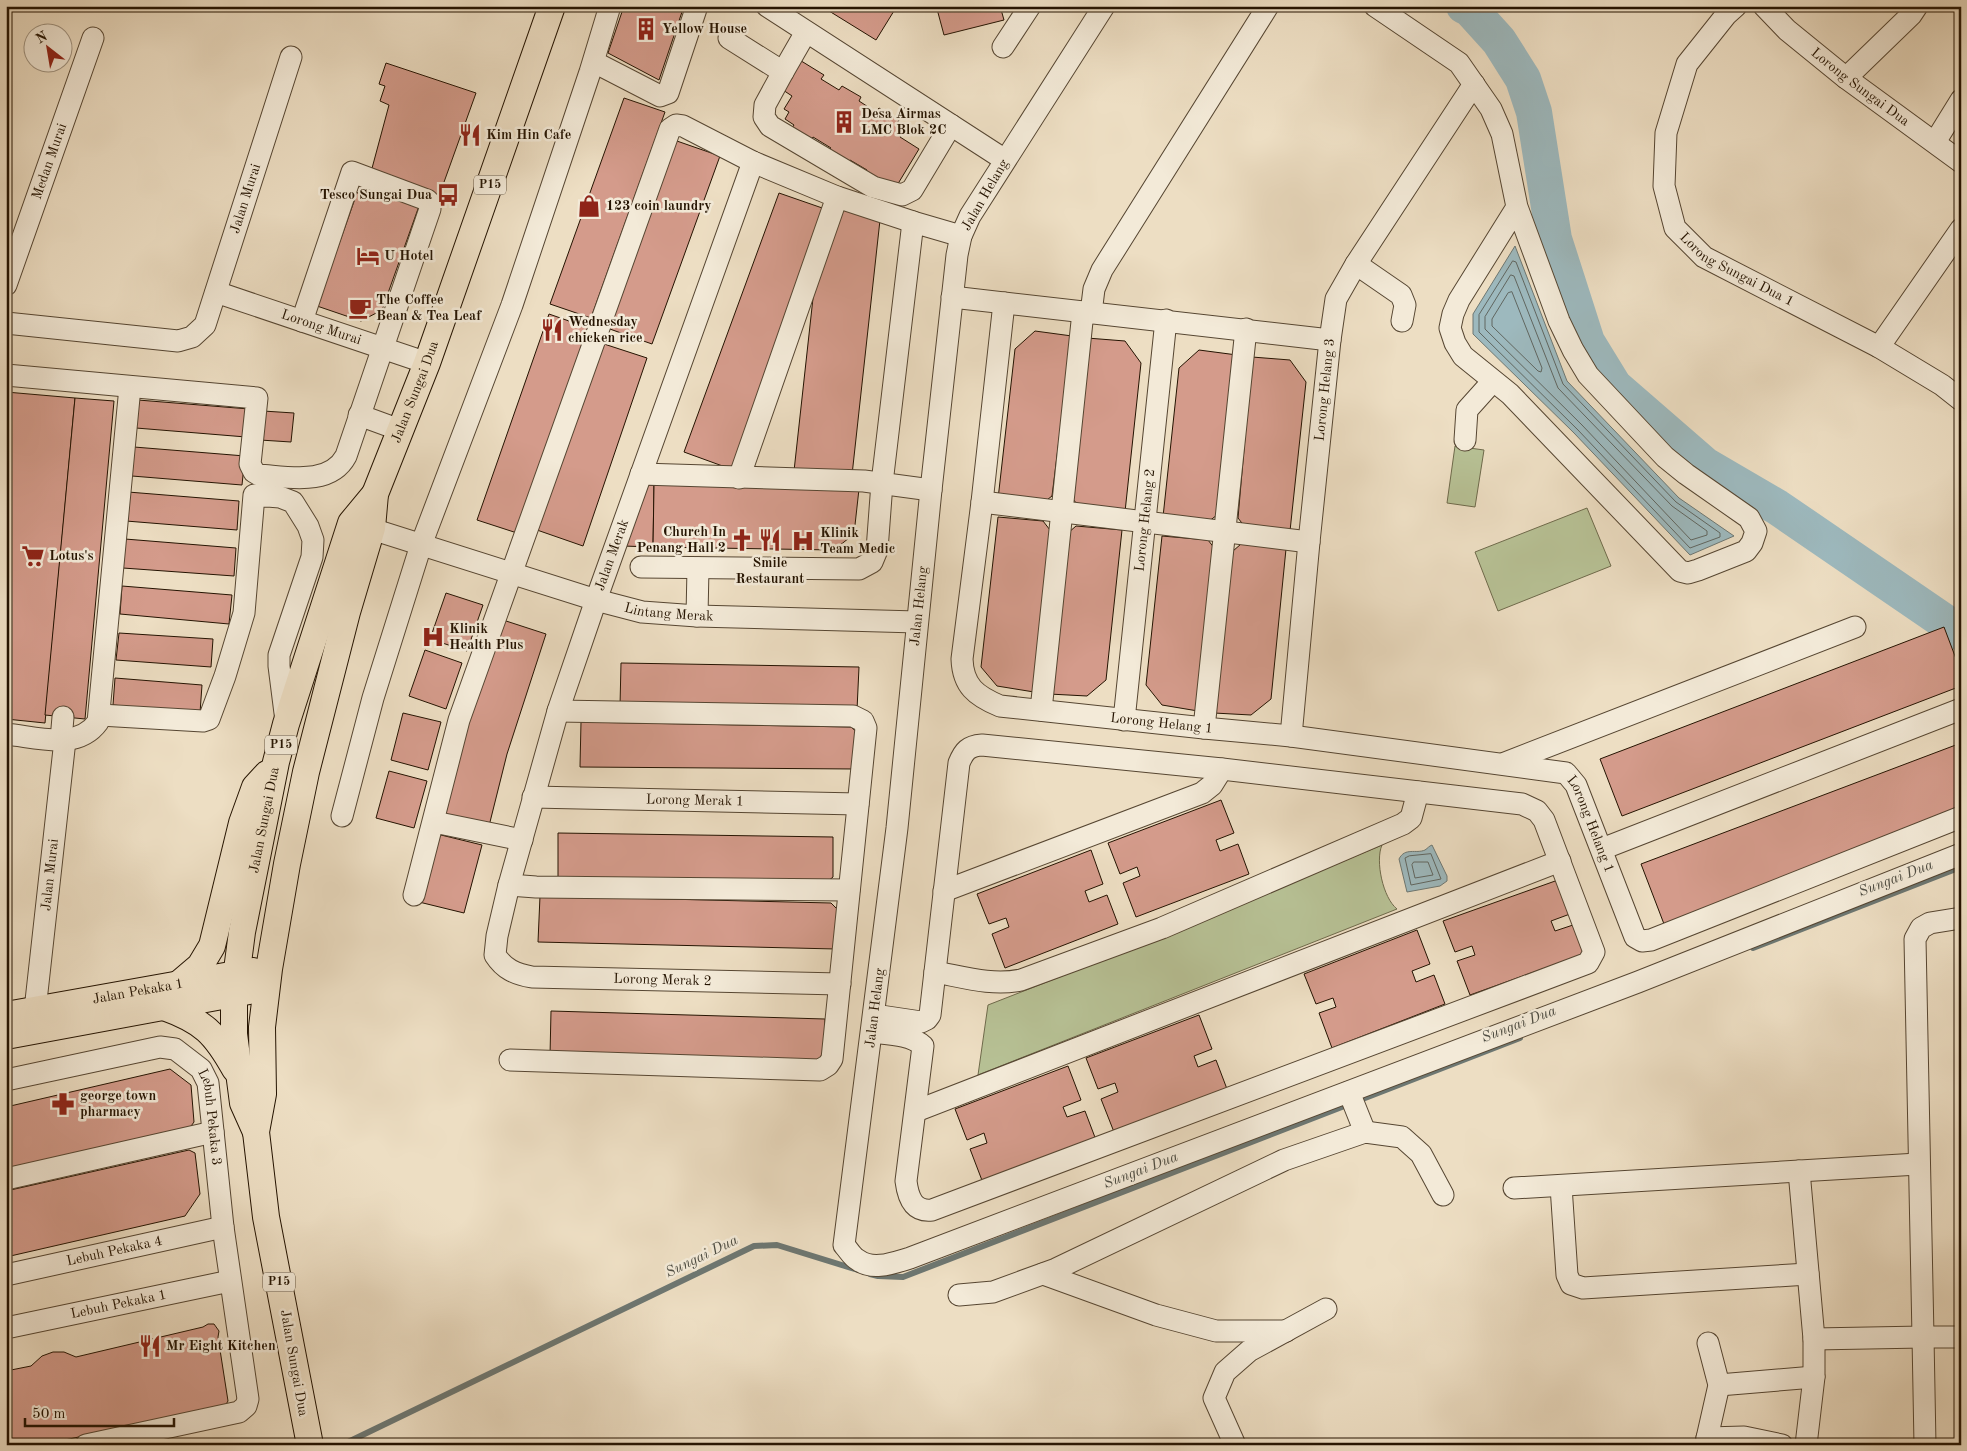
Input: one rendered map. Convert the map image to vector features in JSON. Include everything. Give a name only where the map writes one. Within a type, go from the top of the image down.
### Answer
[{"type":"main road","name":"Jalan Sungai Dua","points":[[256,1132],[243,1103],[239,1076],[234,1034],[235,984],[242,932],[276,762],[286,724],[427,363],[552,6]]},
{"type":"main road","name":"Jalan Sungai Dua","points":[[308,1438],[266,1217],[256,1132],[263,1094],[262,1027],[287,864],[306,772],[347,612],[362,526]]},
{"type":"main road","points":[[180,983],[200,966],[212,946],[245,814],[255,787],[276,762]]},
{"type":"main road","name":"Jalan Pekaka 1","points":[[6,1036],[164,1007],[235,984],[268,978]]},
{"type":"main road","name":"Jalan Pekaka 1","points":[[6,1015],[180,983],[235,984]]},
{"type":"main road","points":[[164,1007],[187,1015],[205,1027],[224,1050],[239,1076]]},
{"type":"street","points":[[342,816],[373,698],[421,545],[512,305],[594,62],[610,6]]},
{"type":"street","points":[[594,62],[660,96],[668,93],[698,6]]},
{"type":"street","points":[[766,6],[1005,160]]},
{"type":"street","points":[[1003,47],[1030,6]]},
{"type":"street","name":"Jalan Helang","points":[[1104,6],[970,216],[961,236],[952,298],[931,490],[897,828],[844,1245],[857,1260],[872,1266],[889,1264],[910,1258],[1349,1093]]},
{"type":"street","points":[[1041,710],[1062,512],[1087,312],[1094,288],[1102,270],[1268,6]]},
{"type":"street","points":[[1375,6],[1459,63],[1474,84],[1491,110],[1502,134],[1517,207],[1559,321],[1573,350],[1588,375],[1665,457],[1749,518],[1756,531],[1752,543],[1746,551],[1698,570],[1688,573],[1680,571],[1510,394],[1463,356],[1455,343],[1450,328],[1453,314],[1459,300],[1517,207]]},
{"type":"street","name":"Lorong Sungai Dua 1","points":[[1736,6],[1726,15],[1686,64],[1666,133],[1664,186],[1674,228],[1704,257],[1879,347],[1942,385],[1961,400]]},
{"type":"street","name":"Lorong Sungai Dua","points":[[1764,6],[1787,30],[1846,78],[1961,162]]},
{"type":"street","points":[[1846,78],[1917,6]]},
{"type":"street","points":[[806,32],[765,105],[764,117],[770,126],[873,187],[902,195],[912,190],[950,125]]},
{"type":"street","name":"Medan Murai","points":[[6,285],[93,38]]},
{"type":"street","points":[[729,38],[783,72]]},
{"type":"street","name":"Jalan Murai","points":[[6,323],[178,341],[192,337],[205,325],[290,57]]},
{"type":"street","name":"Lorong Helang 3","points":[[1290,736],[1330,340],[1336,299],[1356,264],[1474,84]]},
{"type":"street","points":[[1935,142],[1961,100]]},
{"type":"street","points":[[414,895],[459,720],[670,129],[676,126],[683,126],[754,162],[836,198],[961,236]]},
{"type":"street","name":"Jalan Merak","points":[[494,955],[509,885],[558,710],[754,162]]},
{"type":"street","points":[[6,375],[95,392],[130,388],[257,398],[250,464],[254,472],[259,475],[317,477],[332,472],[341,465],[346,456],[430,209],[430,203],[427,200],[352,172],[302,321]]},
{"type":"street","points":[[739,478],[836,198]]},
{"type":"street","points":[[641,567],[859,569],[872,562],[877,550],[882,483],[913,222]]},
{"type":"street","points":[[1879,347],[1961,229]]},
{"type":"street","points":[[1356,264],[1400,295],[1405,305],[1402,321]]},
{"type":"street","name":"Lorong Murai","points":[[216,292],[427,363]]},
{"type":"street","points":[[952,298],[1166,320],[1330,340]]},
{"type":"street","name":"Lorong Helang 1","points":[[1004,303],[962,659],[962,670],[967,682],[973,691],[985,700],[1000,706],[1290,736],[1566,773],[1576,785],[1635,937],[1642,940],[1651,940],[1961,817]]},
{"type":"street","name":"Lorong Helang 2","points":[[1124,720],[1166,320]]},
{"type":"street","points":[[1204,728],[1246,329]]},
{"type":"street","points":[[1465,440],[1467,410],[1493,381]]},
{"type":"street","points":[[6,734],[63,740],[81,737],[92,729],[100,715],[130,388]]},
{"type":"street","points":[[359,415],[400,430]]},
{"type":"street","points":[[641,474],[864,481],[931,490]]},
{"type":"street","points":[[100,715],[203,721],[209,718],[225,676],[244,613],[254,494],[293,502],[308,526],[313,540],[312,556],[279,655],[278,666],[286,724]]},
{"type":"street","points":[[982,502],[1309,542]]},
{"type":"street","name":"Lintang Merak","points":[[362,526],[596,600],[642,612],[697,616],[917,622]]},
{"type":"street","points":[[697,616],[698,568]]},
{"type":"street","points":[[1502,764],[1855,628]]},
{"type":"street","points":[[1602,849],[1961,709]]},
{"type":"street","points":[[510,1060],[820,1070],[828,1065],[832,1059],[866,728],[863,721],[853,716],[558,710]]},
{"type":"street","name":"Jalan Murai","points":[[35,1010],[63,740],[63,717]]},
{"type":"street","points":[[982,745],[1222,769],[1522,804],[1537,811],[1544,820],[1594,952],[1588,963],[932,1210],[925,1211],[918,1208],[907,1193],[906,1181],[923,1046],[919,1042],[873,1024],[921,1022],[930,1015],[959,763],[966,749],[982,745]]},
{"type":"street","points":[[944,891],[1202,793],[1212,785],[1222,769]]},
{"type":"street","points":[[935,972],[997,983],[1008,983],[1021,980],[1162,928],[1403,824],[1411,818],[1418,792]]},
{"type":"street","name":"Lorong Merak 1","points":[[533,797],[858,804]]},
{"type":"street","points":[[434,822],[522,840]]},
{"type":"street","points":[[1362,1124],[1349,1093],[1638,982],[1961,854]]},
{"type":"street","points":[[916,1111],[1560,861]]},
{"type":"street","points":[[509,885],[536,887],[849,890]]},
{"type":"street","points":[[1924,1445],[1914,939],[1921,928],[1930,923],[1961,918]]},
{"type":"street","name":"Lorong Merak 2","points":[[494,955],[511,972],[532,977],[840,984]]},
{"type":"street","name":"Lebuh Pekaka 3","points":[[6,1080],[160,1047],[175,1049],[201,1069],[208,1083],[223,1227],[248,1399],[246,1406],[239,1412],[86,1445]]},
{"type":"street","points":[[959,1295],[993,1292],[1056,1269],[1362,1124],[1402,1137],[1421,1154],[1443,1195]]},
{"type":"street","points":[[6,1179],[213,1132]]},
{"type":"street","points":[[1514,1188],[1918,1164]]},
{"type":"street","points":[[1799,1171],[1814,1339],[1814,1378],[1806,1445]]},
{"type":"street","points":[[1561,1186],[1567,1275],[1571,1284],[1583,1288],[1808,1274]]},
{"type":"street","name":"Lebuh Pekaka 4","points":[[6,1275],[223,1227]]},
{"type":"street","points":[[1042,1274],[1156,1315],[1216,1331],[1286,1331]]},
{"type":"street","name":"Lebuh Pekaka 1","points":[[6,1328],[230,1281]]},
{"type":"street","points":[[1235,1445],[1214,1398],[1225,1372],[1249,1350],[1326,1309]]},
{"type":"street","points":[[1814,1339],[1961,1337]]},
{"type":"street","points":[[1708,1344],[1719,1385],[1708,1442],[1744,1438],[1782,1445]]},
{"type":"street","points":[[1719,1385],[1814,1378]]},
{"type":"green space","points":[[1455,446],[1484,450],[1475,507],[1447,503]]},
{"type":"green space","points":[[1587,508],[1611,566],[1498,611],[1475,552]]},
{"type":"green space","points":[[1382,845],[1379,860],[1384,888],[1392,904],[1397,909],[978,1075],[988,1005],[1167,935]]},
{"type":"water","points":[[1515,246],[1567,381],[1679,498],[1734,536],[1690,555],[1574,433],[1473,334],[1473,314]]},
{"type":"water","points":[[1432,845],[1447,876],[1447,881],[1440,886],[1407,892],[1399,859],[1401,855],[1407,852],[1422,851]]},
{"type":"building","name":"Yellow House","points":[[624,6],[684,6],[659,80],[608,53]]},
{"type":"building","points":[[821,6],[897,6],[876,40]]},
{"type":"building","points":[[947,6],[1000,6],[1004,20],[944,35],[937,9]]},
{"type":"building","name":"Desa Airmas LMC Blok 2C","points":[[798,59],[824,75],[821,79],[839,90],[842,86],[861,97],[859,101],[876,112],[879,108],[899,120],[896,125],[904,130],[900,137],[919,149],[896,187],[864,174],[867,170],[850,160],[848,163],[828,151],[831,148],[813,137],[811,140],[792,128],[794,125],[785,119],[789,112],[784,109],[792,96],[780,88]]},
{"type":"building","points":[[386,63],[476,93],[439,196],[371,172],[389,105],[380,101],[385,86],[379,84]]},
{"type":"building","points":[[624,98],[665,112],[591,318],[550,304]]},
{"type":"building","points":[[674,140],[720,156],[652,344],[607,328]]},
{"type":"building","name":"U Hotel","points":[[365,188],[419,206],[382,310],[361,321],[317,306],[357,193]]},
{"type":"building","points":[[779,193],[828,210],[735,465],[728,468],[684,452]]},
{"type":"building","points":[[846,209],[880,220],[852,475],[794,471],[814,289],[841,212]]},
{"type":"building","points":[[549,314],[589,328],[517,533],[477,520]]},
{"type":"building","points":[[1035,331],[1072,336],[1052,496],[1043,503],[998,499],[1015,349]]},
{"type":"building","points":[[1087,338],[1125,341],[1141,363],[1125,512],[1080,508],[1073,499]]},
{"type":"building","points":[[601,343],[647,358],[583,546],[537,530]]},
{"type":"building","points":[[1199,350],[1237,355],[1217,515],[1208,522],[1163,517],[1179,368]]},
{"type":"building","points":[[1252,357],[1290,360],[1306,382],[1290,531],[1245,527],[1238,518]]},
{"type":"building","name":"Lotus's","points":[[6,392],[75,398],[45,723],[6,719]]},
{"type":"building","points":[[75,398],[114,401],[85,719],[45,715]]},
{"type":"building","points":[[138,400],[249,409],[246,437],[136,428]]},
{"type":"building","points":[[263,411],[294,413],[291,442],[260,440]]},
{"type":"building","points":[[134,447],[245,456],[242,485],[132,476]]},
{"type":"building","points":[[645,485],[654,485],[653,547],[623,546]]},
{"type":"building","points":[[654,485],[859,489],[854,534],[834,550],[653,547]]},
{"type":"building","points":[[128,492],[239,501],[237,530],[126,521]]},
{"type":"building","points":[[998,517],[1043,521],[1050,530],[1034,692],[997,686],[981,667]]},
{"type":"building","points":[[1076,526],[1122,530],[1106,680],[1087,696],[1049,694],[1068,533]]},
{"type":"building","points":[[1162,536],[1208,540],[1215,549],[1198,711],[1162,705],[1146,685]]},
{"type":"building","points":[[125,539],[236,548],[234,576],[123,568]]},
{"type":"building","points":[[1241,544],[1286,549],[1271,699],[1251,715],[1214,713],[1233,551]]},
{"type":"building","points":[[122,586],[232,595],[229,624],[120,614]]},
{"type":"building","points":[[446,593],[483,605],[467,651],[430,639]]},
{"type":"building","points":[[503,620],[546,634],[507,754],[489,826],[448,817],[444,810],[464,732]]},
{"type":"building","points":[[1944,627],[1961,672],[1961,686],[1622,816],[1600,759]]},
{"type":"building","points":[[119,633],[213,639],[211,667],[116,660]]},
{"type":"building","points":[[425,650],[462,663],[446,709],[409,696]]},
{"type":"building","points":[[621,663],[859,667],[857,710],[620,706]]},
{"type":"building","points":[[115,678],[202,685],[200,713],[113,705]]},
{"type":"building","points":[[403,713],[441,722],[428,770],[391,760]]},
{"type":"building","points":[[581,722],[851,727],[859,734],[855,769],[580,767]]},
{"type":"building","points":[[1961,743],[1961,811],[1664,924],[1641,864]]},
{"type":"building","points":[[389,771],[427,781],[414,828],[376,818]]},
{"type":"building","points":[[1221,800],[1234,833],[1216,840],[1220,851],[1238,844],[1249,874],[1136,917],[1123,883],[1140,876],[1137,867],[1120,874],[1108,843]]},
{"type":"building","points":[[558,833],[833,837],[833,877],[827,882],[558,878]]},
{"type":"building","points":[[437,834],[482,845],[464,913],[419,902]]},
{"type":"building","points":[[1091,850],[1103,884],[1085,891],[1089,902],[1107,895],[1118,924],[1005,968],[992,934],[1009,927],[1006,918],[989,924],[977,894]]},
{"type":"building","points":[[1558,880],[1570,914],[1551,921],[1555,931],[1573,925],[1584,954],[1470,995],[1457,961],[1475,955],[1472,946],[1455,952],[1443,921]]},
{"type":"building","points":[[540,896],[831,903],[837,909],[836,949],[538,942]]},
{"type":"building","points":[[1417,930],[1430,964],[1412,971],[1416,982],[1434,975],[1445,1004],[1332,1048],[1319,1013],[1336,1007],[1333,998],[1316,1004],[1304,974]]},
{"type":"building","points":[[551,1011],[825,1019],[824,1055],[815,1063],[550,1056]]},
{"type":"building","points":[[1199,1015],[1212,1049],[1194,1056],[1198,1067],[1216,1060],[1227,1089],[1114,1132],[1101,1099],[1118,1092],[1115,1083],[1098,1089],[1086,1058]]},
{"type":"building","points":[[1068,1066],[1081,1100],[1063,1107],[1067,1117],[1085,1111],[1096,1140],[983,1183],[970,1149],[987,1143],[984,1133],[967,1140],[955,1109]]},
{"type":"building","points":[[170,1069],[191,1085],[194,1122],[186,1133],[6,1173],[6,1107]]},
{"type":"building","points":[[189,1150],[195,1153],[200,1194],[185,1216],[6,1257],[6,1191]]},
{"type":"building","points":[[208,1324],[214,1324],[219,1331],[218,1337],[228,1401],[225,1406],[41,1445],[6,1445],[6,1371],[31,1366],[42,1356],[53,1352],[64,1352],[76,1357],[203,1327]]},
{"type":"waterway","points":[[1464,6],[1470,9],[1499,41],[1523,79],[1534,112],[1554,239],[1587,342],[1614,386],[1705,465],[1777,507],[1961,633]]},
{"type":"waterway","name":"Sungai Dua","points":[[1753,948],[1961,867]]},
{"type":"waterway","name":"Sungai Dua","points":[[870,1274],[903,1277],[1520,1038]]},
{"type":"waterway","name":"Sungai Dua","points":[[339,1445],[754,1246],[777,1245],[858,1270]]},
{"type":"place","name":"Yellow House","points":[[646,29]]},
{"type":"place","name":"Desa Airmas LMC Blok 2C","points":[[844,122]]},
{"type":"place","name":"Kim Hin Cafe","points":[[470,135]]},
{"type":"place","name":"Tesco Sungai Dua","points":[[448,195]]},
{"type":"place","name":"123 coin laundry","points":[[589,206]]},
{"type":"place","name":"U Hotel","points":[[368,256]]},
{"type":"place","name":"The Coffee Bean & Tea Leaf","points":[[360,308]]},
{"type":"place","name":"Wednesday chicken rice","points":[[552,330]]},
{"type":"place","name":"Church In Penang Hall 2","points":[[742,540]]},
{"type":"place","name":"Smile Restaurant","points":[[770,540]]},
{"type":"place","name":"Klinik Team Medic","points":[[803,541]]},
{"type":"place","name":"Lotus's","points":[[33,556]]},
{"type":"place","name":"Klinik Health Plus","points":[[433,637]]},
{"type":"place","name":"george town pharmacy","points":[[63,1104]]},
{"type":"place","name":"Mr Eight Kitchen","points":[[150,1346]]}]
